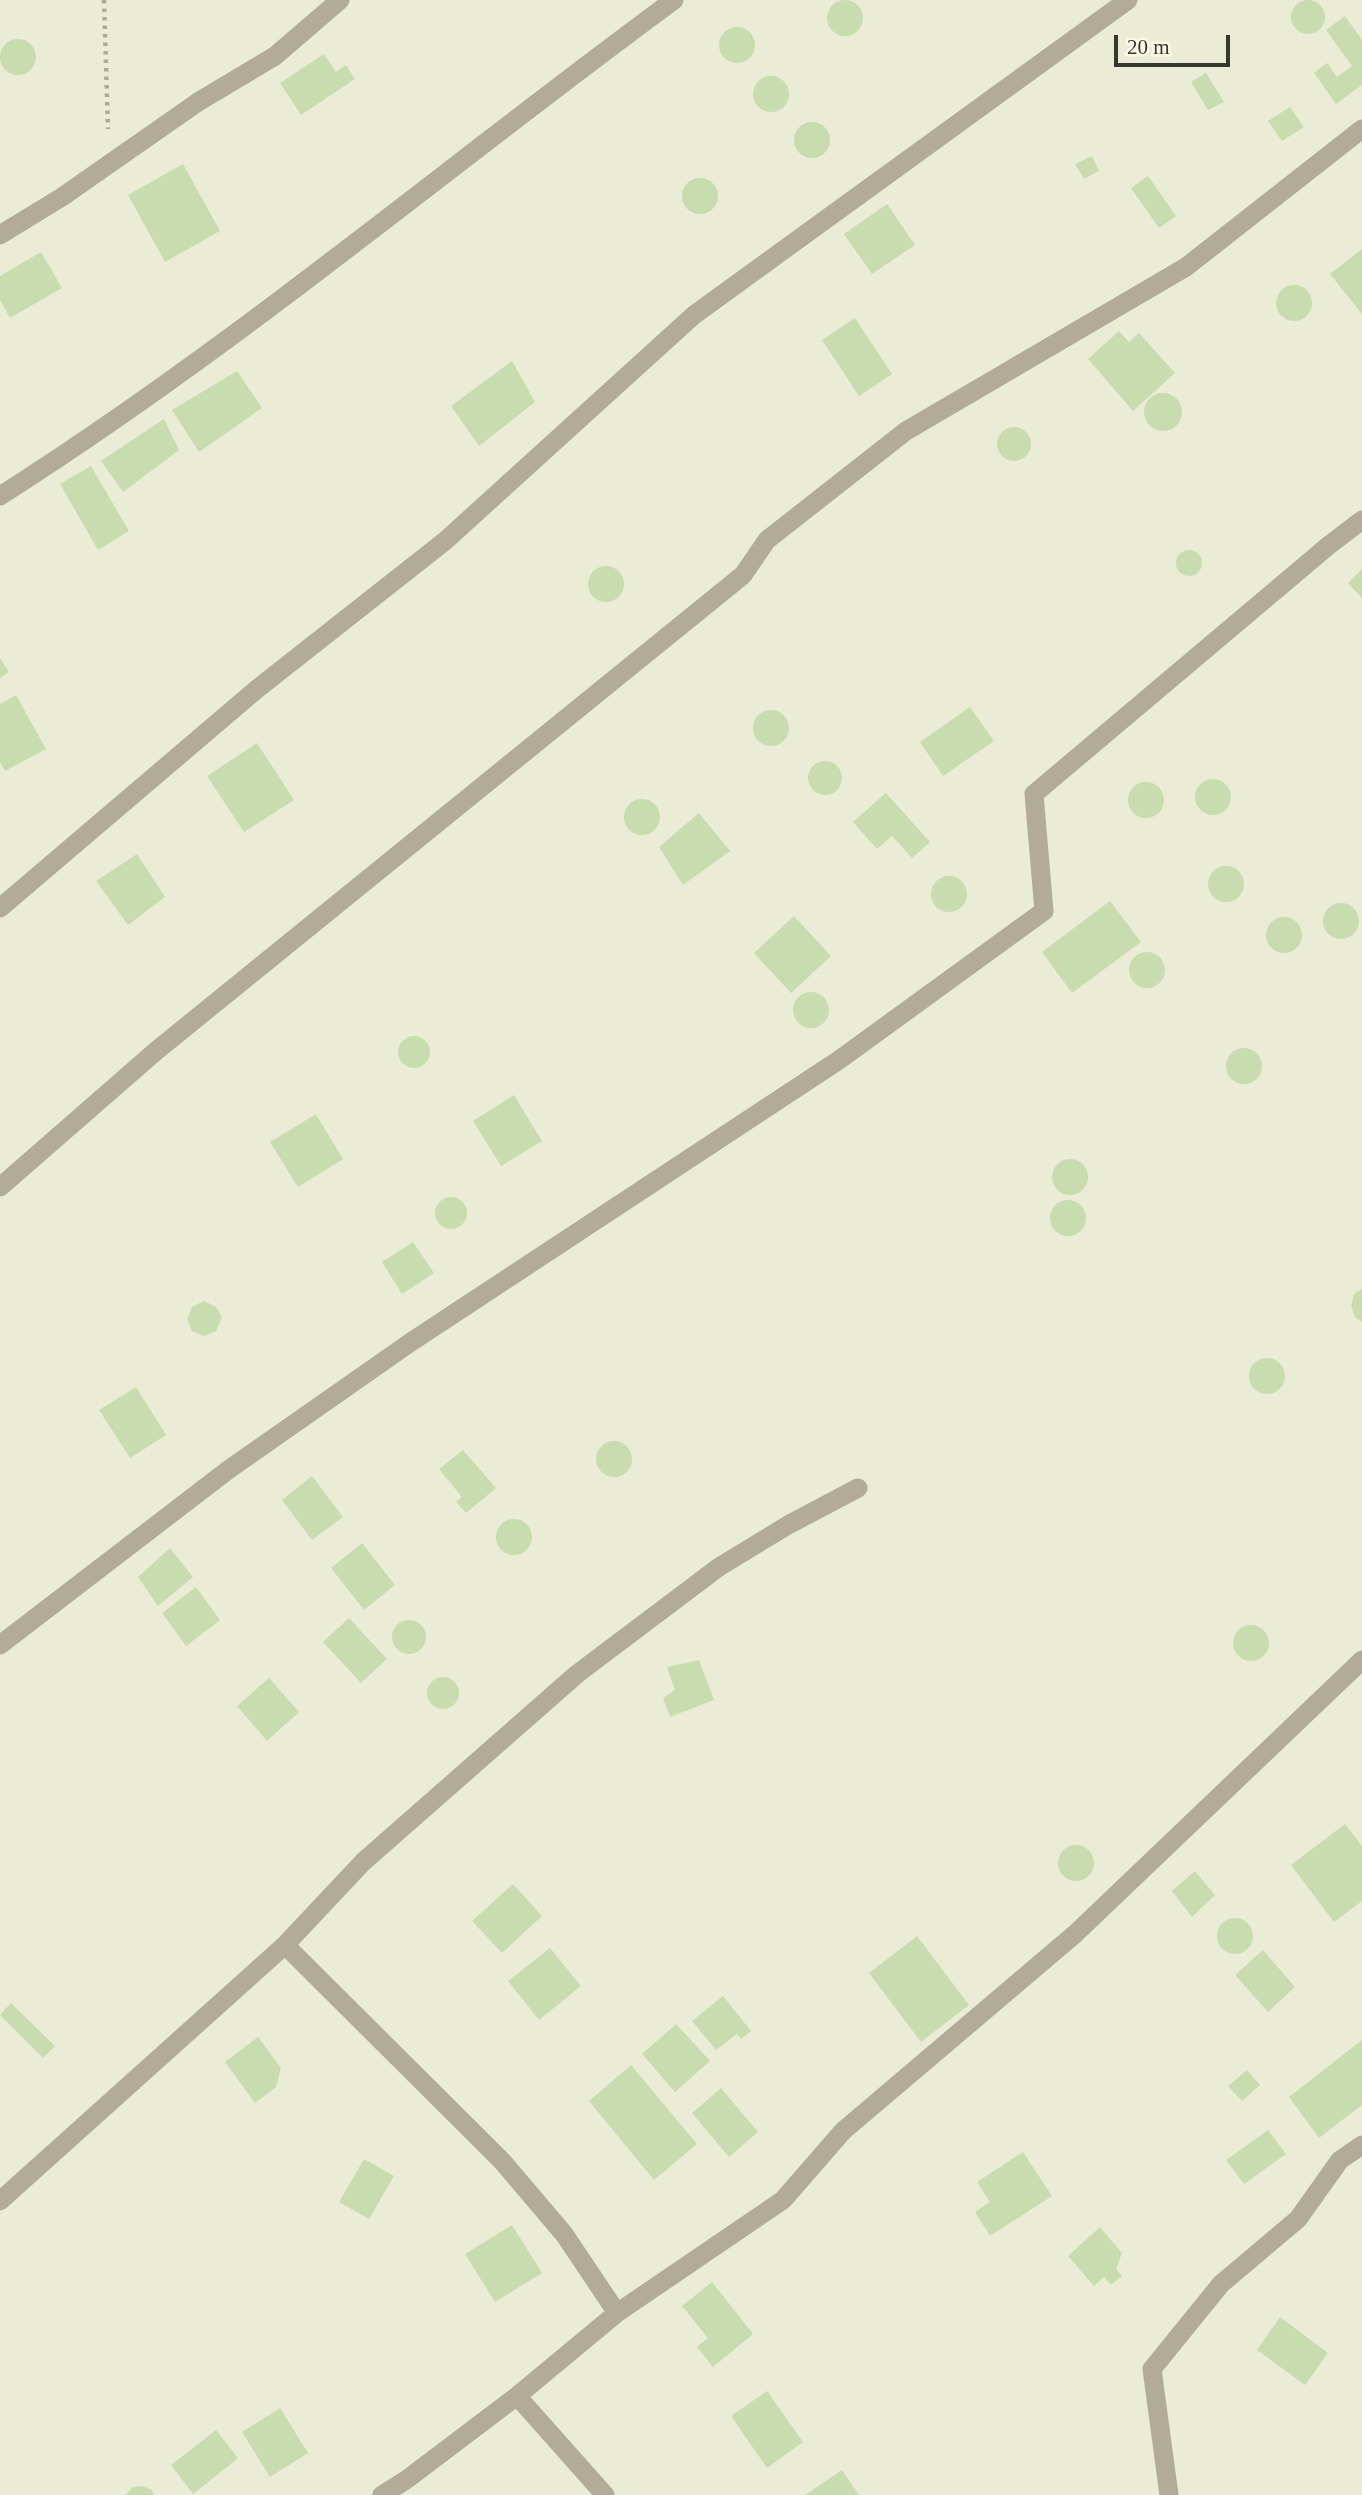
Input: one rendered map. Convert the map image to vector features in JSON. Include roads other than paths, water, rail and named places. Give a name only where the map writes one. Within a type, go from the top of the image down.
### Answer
[{"type":"street","points":[[0,235],[62,197],[198,102],[275,56],[340,0]]},
{"type":"street","points":[[0,496],[87,441],[181,373],[674,0]]},
{"type":"street","points":[[0,908],[257,689],[445,541],[694,315],[1128,0]]},
{"type":"street","points":[[0,1186],[156,1051],[743,575],[767,540],[906,431],[1186,268],[1362,129]]},
{"type":"street","points":[[0,1644],[239,1462],[411,1342],[839,1060],[1044,911],[1034,794],[1362,520]]},
{"type":"street","points":[[0,2201],[285,1945],[363,1862],[577,1674],[719,1567],[788,1525],[858,1488]]},
{"type":"street","points":[[382,2495],[517,2396],[617,2313],[783,2200],[844,2132],[1075,1934],[1362,1660]]},
{"type":"street","points":[[285,1945],[502,2161],[564,2234],[617,2313]]},
{"type":"street","points":[[1169,2495],[1152,2369],[1222,2284],[1298,2219],[1340,2160],[1362,2145]]},
{"type":"street","points":[[517,2396],[605,2495]]}]
